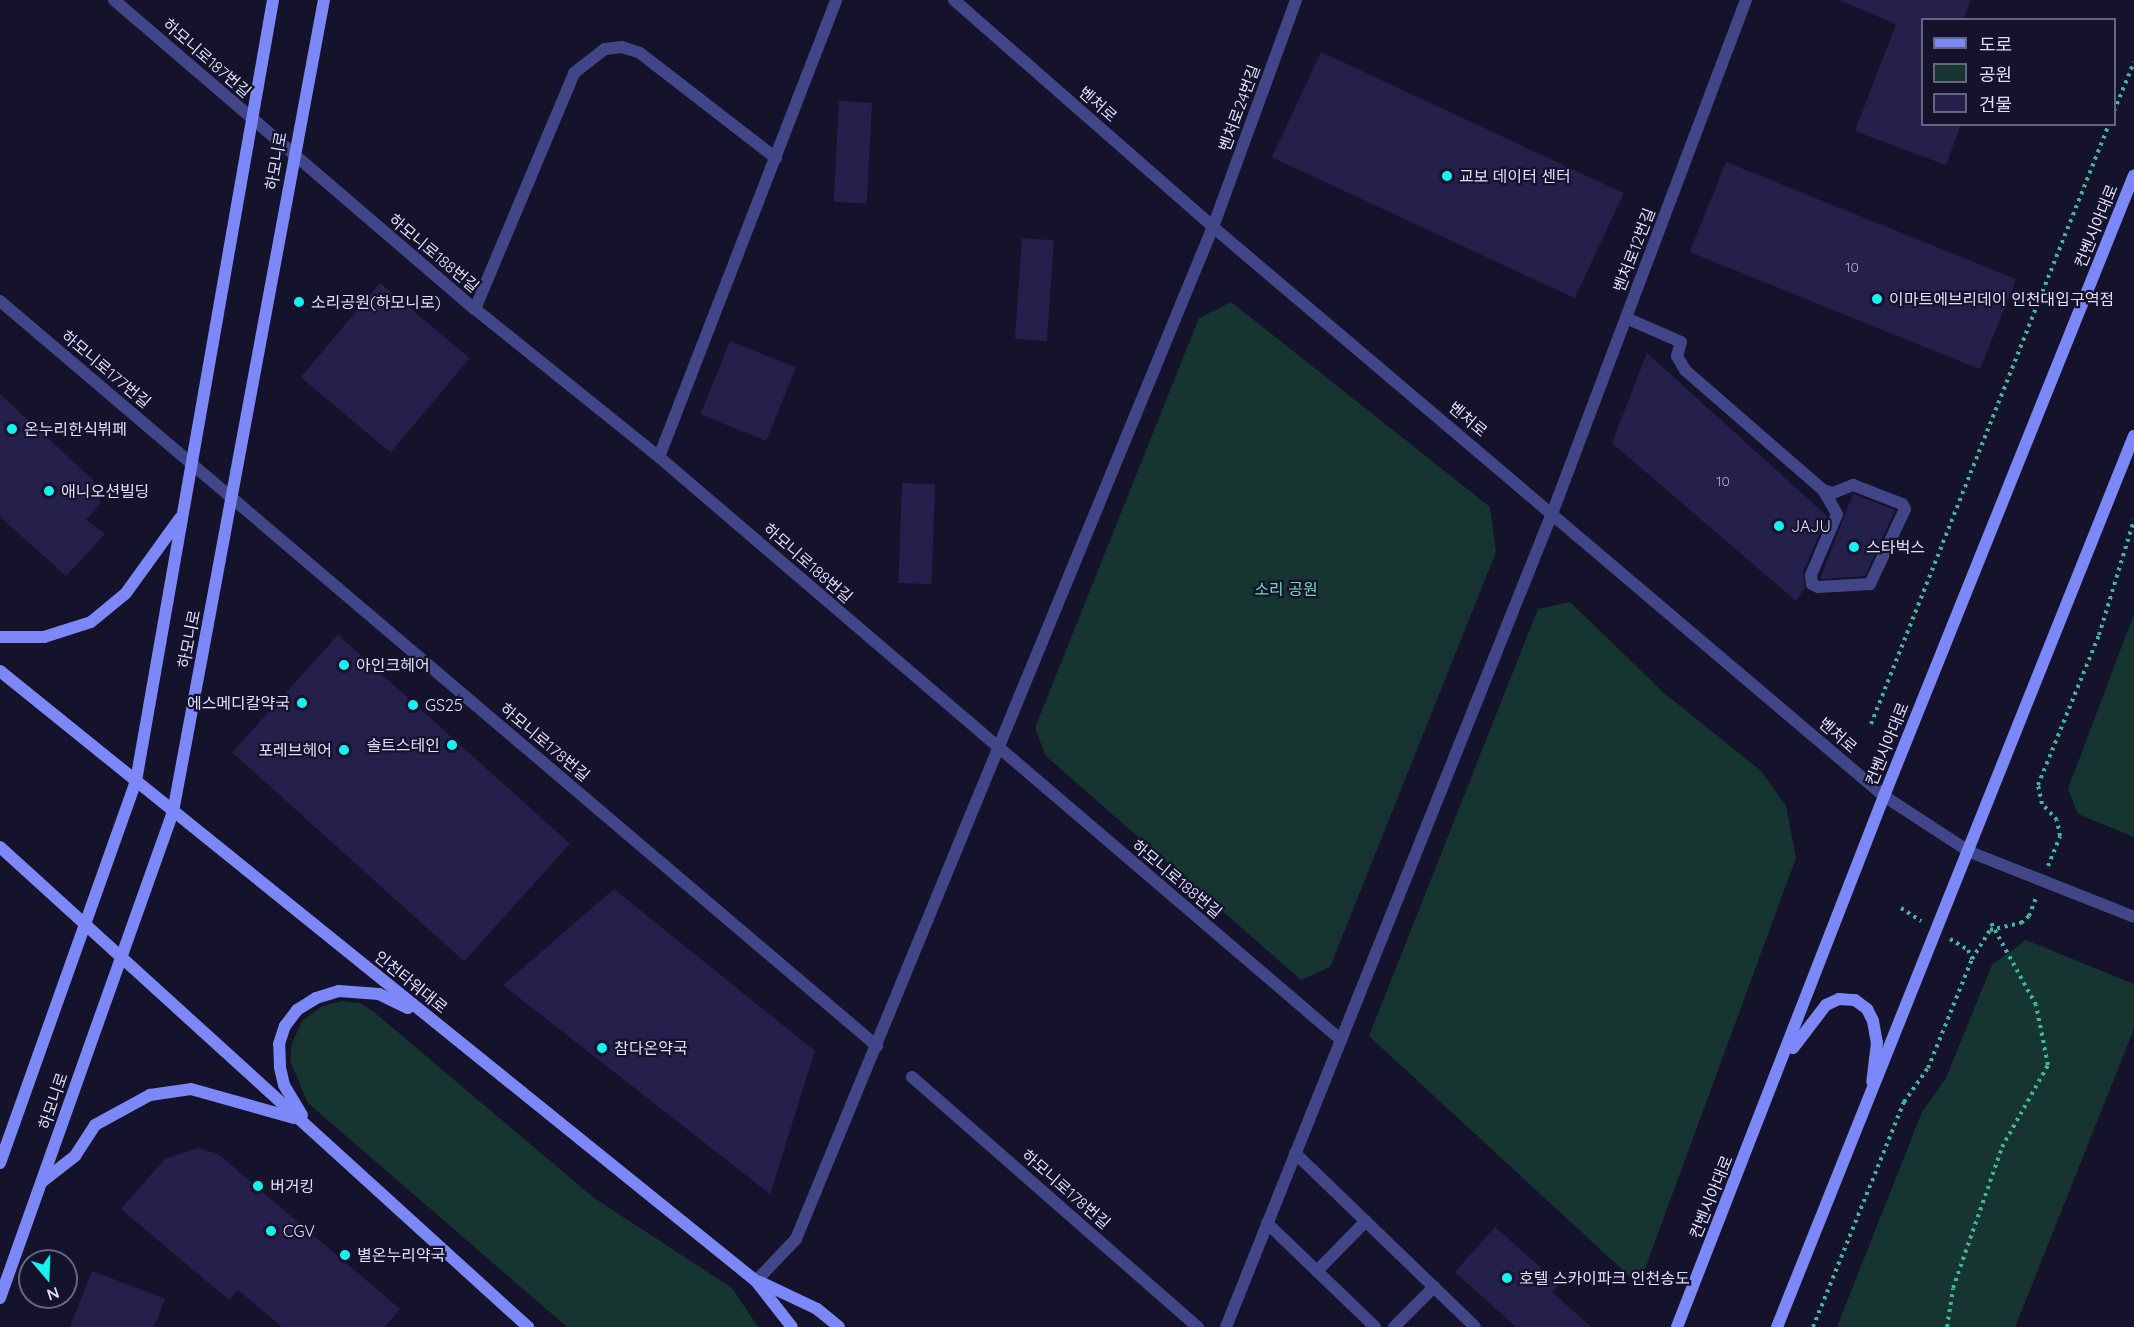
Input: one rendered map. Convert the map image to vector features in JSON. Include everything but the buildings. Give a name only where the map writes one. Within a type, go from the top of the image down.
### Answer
[{"type":"main road","name":"하모니로","points":[[0,1163],[88,924],[136,781],[250,117],[273,0]]},
{"type":"main road","name":"하모니로","points":[[0,1298],[173,812],[324,0]]},
{"type":"main road","name":"컨벤시아대로","points":[[1677,1327],[1781,1066],[1884,796],[2134,175]]},
{"type":"main road","points":[[1777,1327],[1970,852],[2134,436]]},
{"type":"main road","points":[[0,638],[44,637],[91,622],[126,593],[182,514]]},
{"type":"main road","name":"인천타워대로","points":[[0,670],[756,1281],[792,1327]]},
{"type":"main road","points":[[0,847],[88,924],[298,1119],[320,1136],[528,1327]]},
{"type":"main road","points":[[320,1136],[295,1107],[280,1068],[279,1044],[285,1026],[297,1010],[316,998],[339,991],[360,990],[396,1002],[445,1031]]},
{"type":"main road","points":[[1781,1066],[1827,1005],[1839,999],[1855,1000],[1867,1009],[1877,1043],[1870,1098]]},
{"type":"main road","points":[[42,1182],[75,1156],[94,1125],[150,1095],[191,1089],[298,1119]]},
{"type":"main road","points":[[756,1281],[818,1309],[839,1327]]},
{"type":"street","name":"하모니로187번길","points":[[114,0],[250,117]]},
{"type":"street","points":[[659,457],[836,0]]},
{"type":"street","name":"벤처로","points":[[954,0],[1213,226],[1552,511],[1884,796],[1970,852],[2134,917]]},
{"type":"street","name":"벤처로24번길","points":[[756,1281],[796,1239],[877,1046],[996,746],[1213,226],[1296,0]]},
{"type":"street","name":"벤처로12번길","points":[[1226,1327],[1552,511],[1746,0]]},
{"type":"street","points":[[475,309],[574,73],[605,49],[622,47],[640,52],[776,158]]},
{"type":"street","name":"하모니로188번길","points":[[250,117],[475,309],[659,457],[1340,1039]]},
{"type":"street","name":"하모니로177번길","points":[[0,301],[191,463]]},
{"type":"street","points":[[1626,318],[1681,342],[1677,356],[1685,370],[1823,490],[1837,514],[1811,575],[1812,584],[1818,587],[1865,587],[1873,580],[1904,506],[1853,485],[1833,493],[1823,490]]},
{"type":"street","name":"하모니로178번길","points":[[191,463],[877,1046]]},
{"type":"street","name":"하모니로178번길","points":[[912,1077],[1198,1327]]},
{"type":"street","points":[[1295,1153],[1476,1327]]},
{"type":"street","points":[[1317,1272],[1366,1221]]},
{"type":"street","points":[[1267,1223],[1375,1327]]},
{"type":"street","points":[[1394,1327],[1434,1287]]},
{"type":"street","points":[[1445,1298],[1460,1327]]},
{"type":"path","points":[[2116,108],[2134,62]]},
{"type":"path","points":[[1871,724],[2108,126]]},
{"type":"path","points":[[2060,836],[2057,820],[2042,804],[2038,785],[2099,635],[2134,520]]},
{"type":"path","points":[[1813,1327],[1904,1102],[1928,1068],[1972,959],[1990,930],[2021,923],[2029,916]]},
{"type":"path","points":[[1947,1327],[1953,1288],[2002,1147],[2048,1065],[2037,1005],[1990,921]]},
{"type":"path","points":[[1968,950],[1972,959]]},
{"type":"green space","name":"소리 공원","points":[[1231,302],[1490,507],[1496,552],[1330,967],[1301,980],[1046,756],[1035,728],[1199,318]]},
{"type":"green space","points":[[1570,602],[1664,693],[1761,771],[1786,806],[1796,858],[1639,1285],[1369,1036],[1538,609]]},
{"type":"green space","points":[[2134,614],[2134,837],[2078,814],[2068,789]]},
{"type":"green space","points":[[2026,940],[2134,984],[2134,1029],[2015,1327],[1837,1327],[1922,1112],[1946,1078],[1992,965]]},
{"type":"green space","points":[[342,1001],[360,1003],[375,1013],[594,1198],[732,1288],[758,1327],[567,1327],[308,1103],[290,1061],[292,1043],[303,1020],[321,1007]]},
{"type":"place","name":"교보 데이터 센터","points":[[1447,176]]},
{"type":"place","name":"이마트에브리데이 인천대입구역점","points":[[1877,299]]},
{"type":"place","name":"소리공원(하모니로)","points":[[299,302]]},
{"type":"place","name":"온누리한식뷔페","points":[[12,429]]},
{"type":"place","name":"애니오션빌딩","points":[[49,491]]},
{"type":"place","name":"JAJU","points":[[1779,526]]},
{"type":"place","name":"스타벅스","points":[[1854,547]]},
{"type":"place","name":"아인크헤어","points":[[344,665]]},
{"type":"place","name":"에스메디칼약국","points":[[302,703]]},
{"type":"place","name":"GS25","points":[[413,705]]},
{"type":"place","name":"솔트스테인","points":[[452,745]]},
{"type":"place","name":"포레브헤어","points":[[344,750]]},
{"type":"place","name":"참다온약국","points":[[602,1048]]},
{"type":"place","name":"버거킹","points":[[258,1186]]},
{"type":"place","name":"CGV","points":[[271,1231]]},
{"type":"place","name":"별온누리약국","points":[[345,1255]]},
{"type":"place","name":"호텔 스카이파크 인천송도","points":[[1507,1278]]}]
